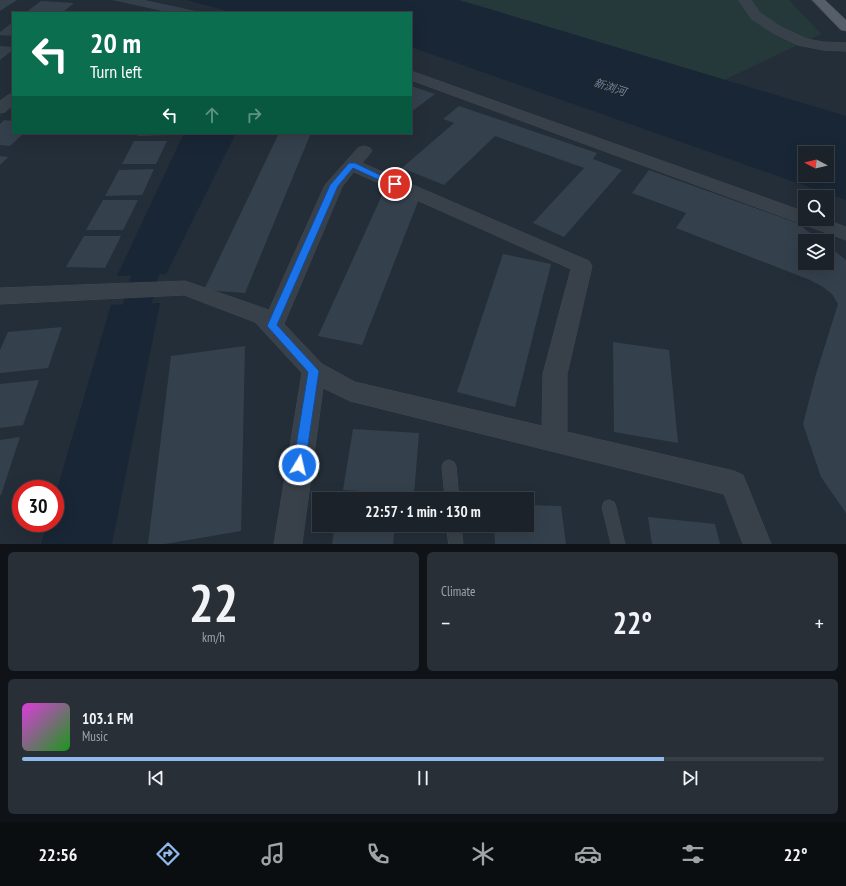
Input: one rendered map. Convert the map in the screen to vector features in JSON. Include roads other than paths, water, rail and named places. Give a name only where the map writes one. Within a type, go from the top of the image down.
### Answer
[{"type":"main road","points":[[818,0],[846,27]]},
{"type":"street","points":[[745,0],[756,16],[777,30],[803,42],[823,46],[846,47]]},
{"type":"street","points":[[412,75],[798,216]]},
{"type":"street","points":[[0,109],[12,99]]},
{"type":"street","points":[[272,326],[334,185],[358,158],[582,266],[555,374],[554,440]]},
{"type":"street","points":[[825,226],[846,234]]},
{"type":"street","points":[[0,296],[186,288],[263,316],[314,371],[350,391],[734,484],[757,544]]},
{"type":"street","points":[[288,544],[314,371]]},
{"type":"lane","points":[[449,466],[451,492]]},
{"type":"lane","points":[[609,507],[618,544]]},
{"type":"lane","points":[[455,532],[456,544]]},
{"type":"water","name":"新浏河","points":[[187,0],[457,0],[478,6],[506,0],[479,6],[846,116],[846,200],[834,196],[834,190],[818,190],[412,47],[412,12],[230,12]]},
{"type":"water","points":[[184,134],[236,134],[166,274],[117,276]]},
{"type":"water","points":[[160,303],[112,544],[41,544],[44,532],[64,532],[64,480],[60,480],[111,305]]},
{"type":"waterway","points":[[128,340],[154,240]]}]
